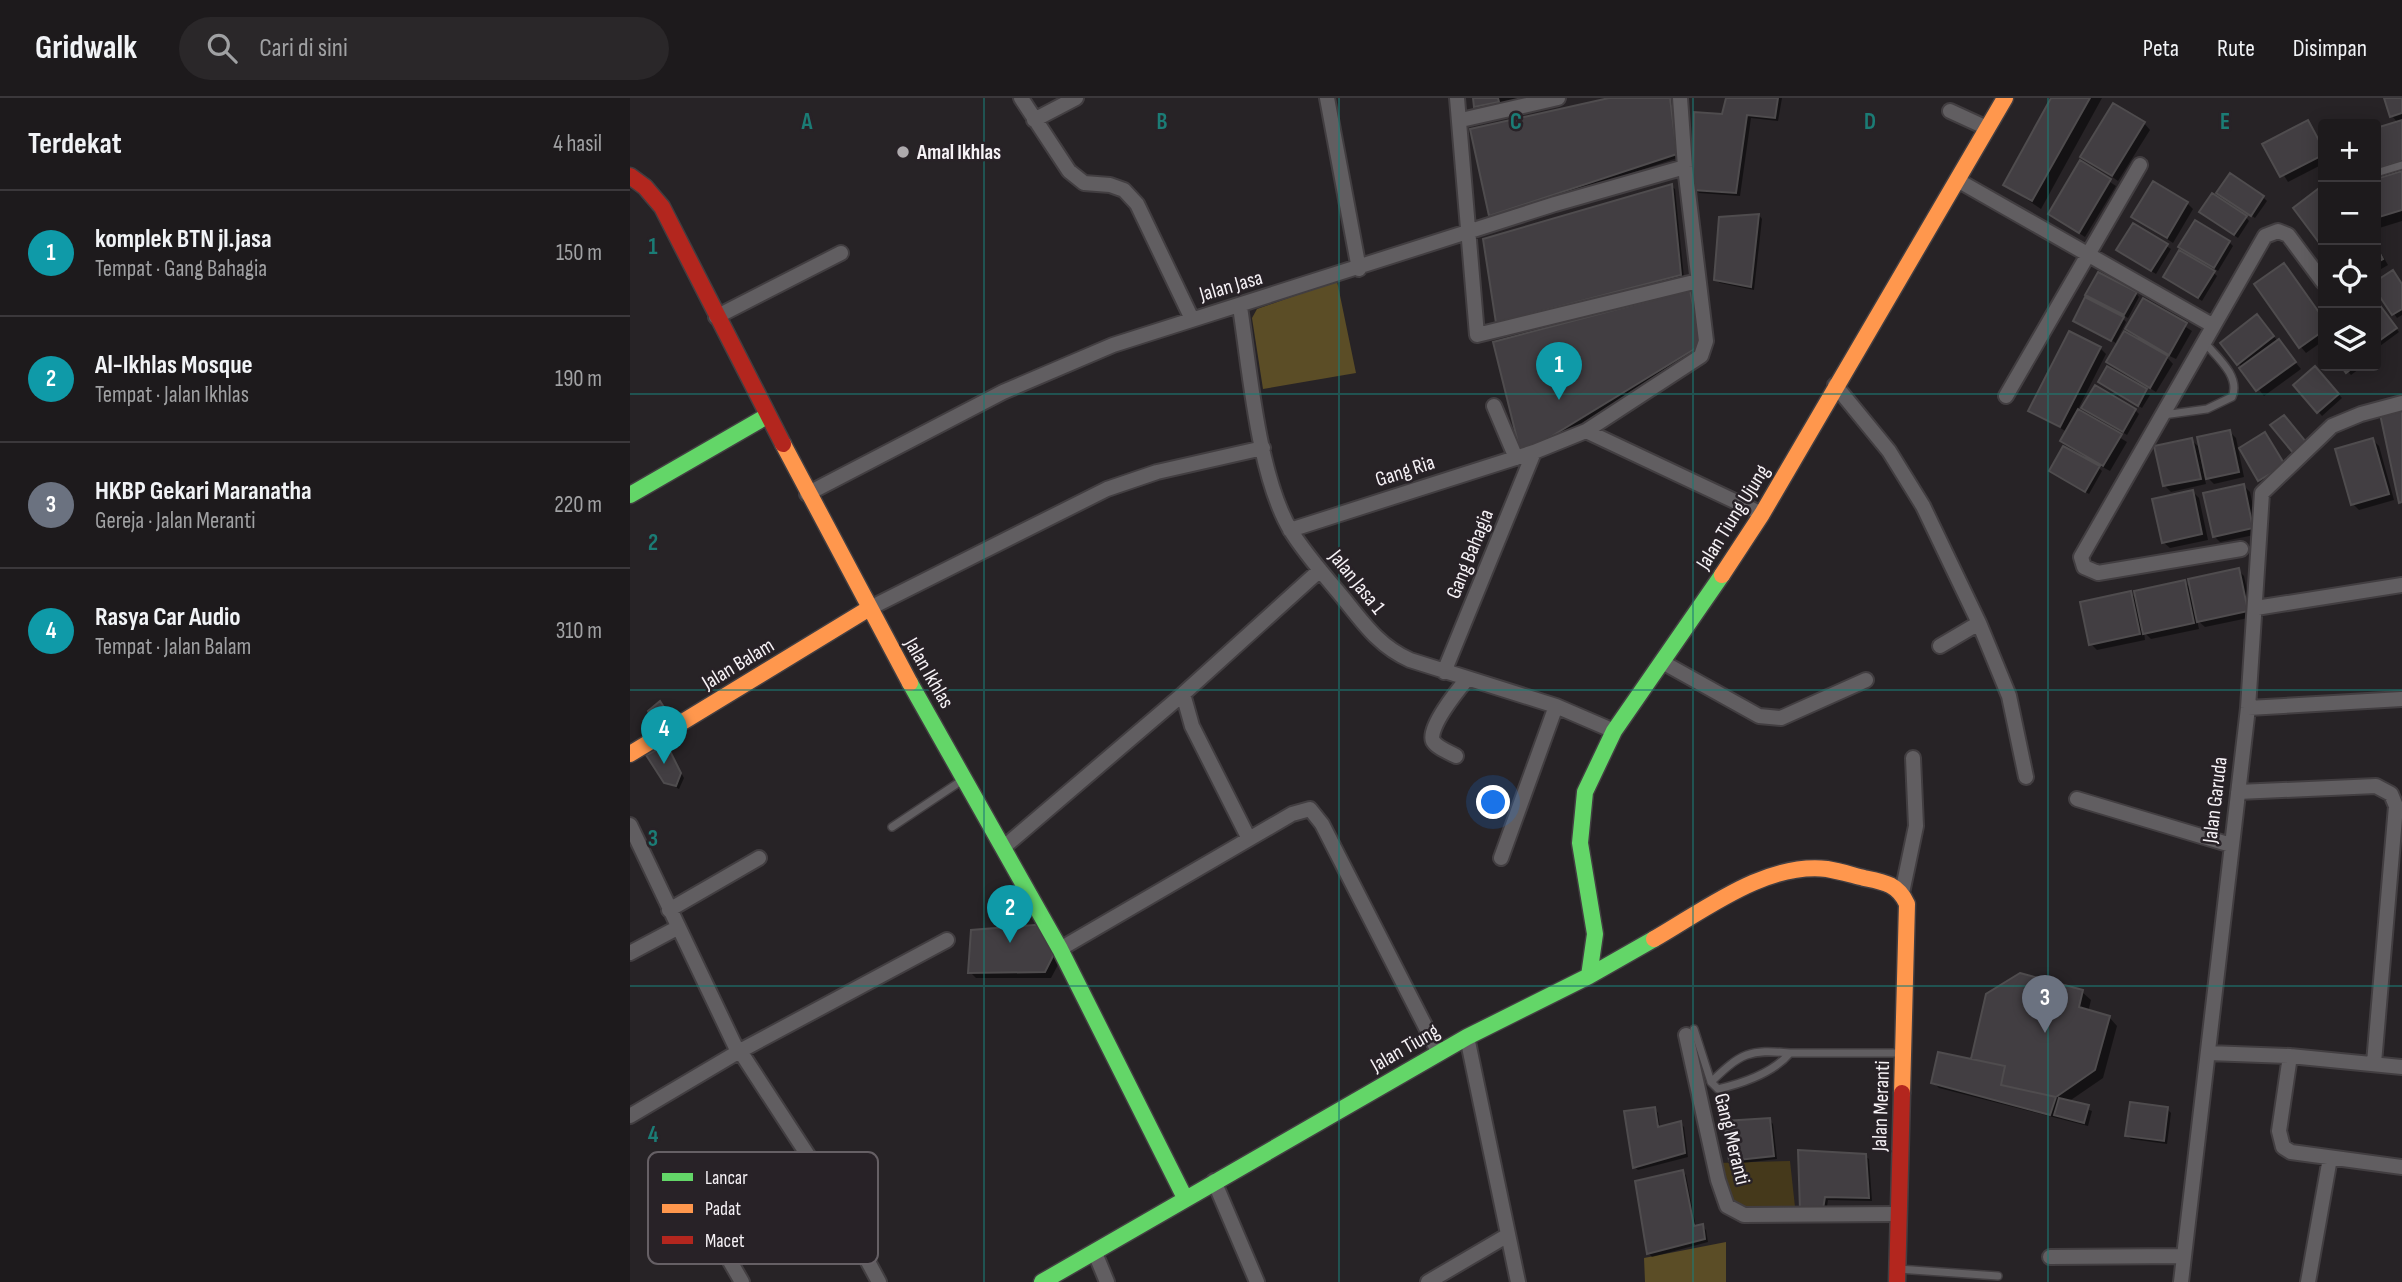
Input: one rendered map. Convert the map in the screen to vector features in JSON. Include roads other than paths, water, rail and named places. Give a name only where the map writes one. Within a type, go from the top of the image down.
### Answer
[{"type":"street","points":[[1021,98],[1069,171],[1084,183],[1110,185],[1124,190],[1137,204],[1192,319]]},
{"type":"street","points":[[1034,120],[1076,98]]},
{"type":"street","points":[[1327,98],[1359,269]]},
{"type":"street","points":[[1457,98],[1461,120],[1477,335],[1698,281]]},
{"type":"street","points":[[1461,120],[1558,98]]},
{"type":"street","name":"Gang Ria","points":[[1290,530],[1534,452],[1586,431],[1701,356],[1706,341],[1685,166],[1680,98]]},
{"type":"street","name":"Jalan Tiung Ujung","points":[[1589,976],[1595,934],[1580,843],[1580,820],[1585,792],[1614,731],[1664,663],[1762,514],[1835,385],[1959,181],[2005,98]]},
{"type":"street","points":[[1950,111],[1987,128]]},
{"type":"street","points":[[2006,396],[2140,165]]},
{"type":"street","name":"Jalan Jasa","points":[[807,494],[1003,392],[1113,345],[1685,166]]},
{"type":"street","name":"Jalan Ikhlas","points":[[630,176],[645,187],[662,207],[807,494],[868,609],[1060,949],[1185,1198]]},
{"type":"street","points":[[1959,181],[2212,325]]},
{"type":"street","points":[[2241,549],[2098,573],[2084,567],[2081,556],[2265,236],[2278,231],[2288,235],[2318,275]]},
{"type":"street","points":[[716,317],[841,253]]},
{"type":"street","name":"Jalan Jasa 1","points":[[1240,307],[1263,448],[1290,530],[1373,636],[1393,653],[1556,706],[1614,731]]},
{"type":"street","points":[[1835,385],[1905,472],[1979,623],[2009,696],[2026,778]]},
{"type":"street","name":"Jalan Garuda","points":[[2181,1282],[2248,708],[2262,493],[2332,426],[2361,414],[2402,403]]},
{"type":"street","points":[[1494,406],[1516,458]]},
{"type":"street","points":[[630,495],[767,416]]},
{"type":"street","points":[[1586,431],[1762,514]]},
{"type":"street","points":[[868,609],[1107,489],[1157,472],[1263,448]]},
{"type":"street","name":"Gang Bahagia","points":[[1444,671],[1534,452]]},
{"type":"street","points":[[1004,847],[1183,694],[1320,570]]},
{"type":"street","points":[[2256,608],[2402,585]]},
{"type":"street","name":"Jalan Balam","points":[[630,754],[868,609]]},
{"type":"street","points":[[1940,646],[1979,623]]},
{"type":"street","points":[[1664,663],[1759,716],[1781,718],[1866,680]]},
{"type":"street","points":[[1456,756],[1435,744],[1431,736],[1433,727],[1467,679]]},
{"type":"street","points":[[1183,694],[1192,726],[1249,839]]},
{"type":"street","points":[[2248,708],[2402,699]]},
{"type":"street","points":[[1501,858],[1556,706]]},
{"type":"street","points":[[1902,893],[1916,825],[1913,758]]},
{"type":"street","points":[[2238,792],[2376,786],[2388,790],[2394,800],[2374,1063]]},
{"type":"street","points":[[2077,799],[2231,845]]},
{"type":"street","points":[[1060,949],[1292,814],[1306,809],[1314,811],[1439,1053]]},
{"type":"street","points":[[630,825],[677,928],[739,1052],[805,1152]]},
{"type":"street","points":[[669,910],[759,858]]},
{"type":"street","name":"Jalan Tiung","points":[[1042,1282],[1467,1037],[1589,976],[1749,885],[1798,869],[1851,873],[1889,883],[1902,893]]},
{"type":"street","name":"Jalan Meranti","points":[[1897,1275],[1908,932],[1907,904],[1902,893]]},
{"type":"street","points":[[630,953],[677,928]]},
{"type":"street","points":[[630,1116],[739,1052],[947,940]]},
{"type":"street","points":[[1467,1037],[1518,1282]]},
{"type":"street","name":"Gang Meranti","points":[[1691,1037],[1717,1180],[1727,1206],[1744,1215],[1899,1214]]},
{"type":"street","points":[[2208,1053],[2290,1056],[2402,1067]]},
{"type":"street","points":[[2290,1056],[2279,1131],[2280,1144],[2287,1150],[2402,1167]]},
{"type":"street","points":[[2308,1282],[2330,1158]]},
{"type":"street","points":[[1214,1181],[1257,1282]]},
{"type":"street","points":[[1427,1282],[1508,1234]]},
{"type":"street","points":[[1095,1253],[1107,1282]]},
{"type":"street","points":[[2050,1257],[2184,1256]]},
{"type":"street","points":[[732,1264],[742,1282]]},
{"type":"street","points":[[868,1264],[878,1282]]},
{"type":"lane","points":[[2381,171],[2402,165]]},
{"type":"lane","points":[[2162,415],[2207,409],[2232,397],[2235,385],[2231,376],[2204,342]]},
{"type":"lane","points":[[892,827],[965,778]]},
{"type":"lane","points":[[1691,1037],[1711,1082],[1718,1089],[1739,1084],[1781,1063],[1790,1053]]},
{"type":"lane","points":[[1711,1082],[1737,1057],[1748,1053],[1904,1053]]},
{"type":"lane","points":[[1897,1275],[1998,1276]]},
{"type":"place","name":"Amal Ikhlas","points":[[903,152]]},
{"type":"place","name":"komplek BTN jl.jasa","points":[[1559,400]]},
{"type":"place","name":"Rasya Car Audio","points":[[664,764]]},
{"type":"place","name":"Al-Ikhlas Mosque","points":[[1010,943]]},
{"type":"place","name":"HKBP Gekari Maranatha","points":[[2045,1033]]}]
